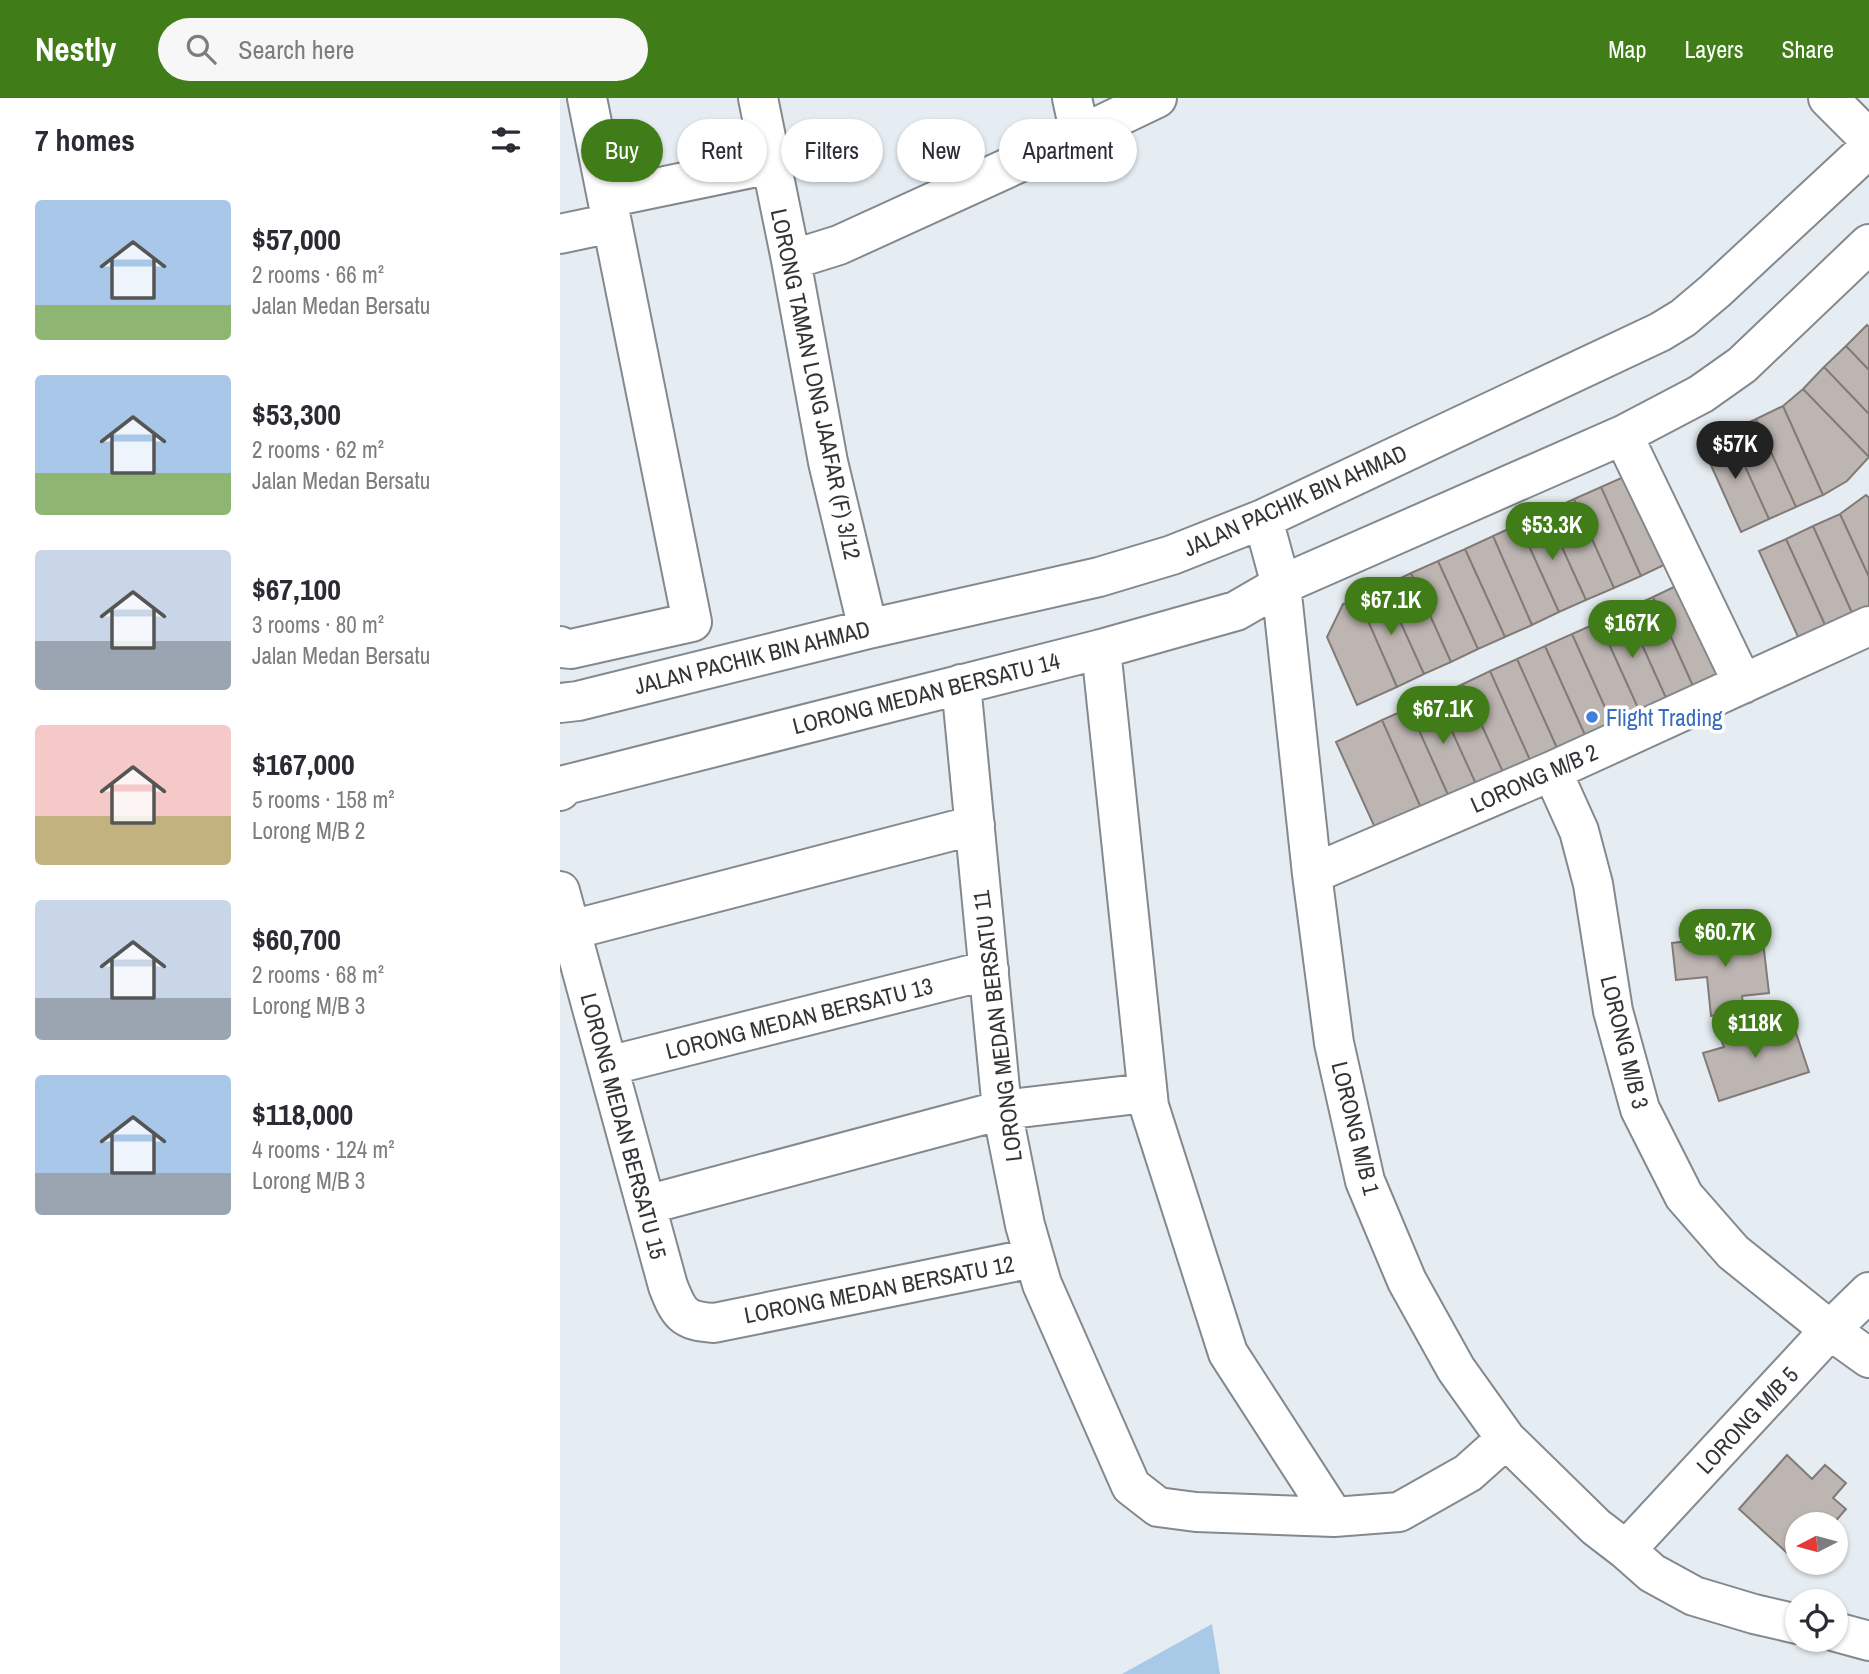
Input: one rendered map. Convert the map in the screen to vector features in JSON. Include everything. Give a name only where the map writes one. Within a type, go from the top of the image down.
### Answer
[{"type":"street","points":[[566,648],[692,622],[587,98]]},
{"type":"street","name":"LORONG TAMAN LONG JAAFAR (F) 3/12","points":[[758,98],[828,462],[867,629]]},
{"type":"street","points":[[1072,98],[1077,119]]},
{"type":"street","points":[[1113,119],[1157,98]]},
{"type":"street","points":[[1828,98],[1869,139]]},
{"type":"street","name":"JALAN PACHIK BIN AHMAD","points":[[560,703],[578,701],[867,629],[1098,576],[1172,555],[1263,519],[1660,332],[1683,318],[1869,148]]},
{"type":"street","points":[[560,234],[609,211],[771,164]]},
{"type":"street","points":[[791,260],[839,245],[999,172]]},
{"type":"street","name":"LORONG MEDAN BERSATU 14","points":[[563,788],[1101,649],[1236,611],[1281,585],[1623,436],[1701,394],[1742,365],[1869,244]]},
{"type":"street","points":[[1623,436],[1743,684]]},
{"type":"street","name":"LORONG M/B 1","points":[[1263,519],[1281,585],[1312,874],[1334,1043],[1365,1181],[1407,1281],[1456,1369],[1506,1439],[1596,1527],[1653,1573],[1694,1596],[1785,1621]]},
{"type":"street","name":"LORONG M/B 2","points":[[1312,874],[1552,771],[1869,626]]},
{"type":"street","points":[[1101,649],[1149,1106],[1228,1353],[1334,1517]]},
{"type":"street","name":"LORONG MEDAN BERSATU 11","points":[[961,684],[1002,1110],[1025,1225],[1042,1284],[1131,1486],[1158,1507],[1196,1512],[1334,1517],[1399,1512],[1468,1473],[1506,1439]]},
{"type":"street","name":"LORONG M/B 3","points":[[1552,771],[1579,831],[1593,884],[1613,1011],[1640,1109],[1684,1196],[1734,1252],[1869,1358]]},
{"type":"street","points":[[571,930],[975,825]]},
{"type":"street","name":"LORONG MEDAN BERSATU 15","points":[[560,891],[667,1286],[685,1317],[696,1322],[724,1321]]},
{"type":"street","name":"LORONG MEDAN BERSATU 13","points":[[608,1066],[989,970]]},
{"type":"street","points":[[646,1205],[1002,1110],[1146,1093]]},
{"type":"street","name":"LORONG MEDAN BERSATU 12","points":[[724,1321],[1033,1258]]},
{"type":"street","name":"LORONG M/B 5","points":[[1626,1550],[1830,1330],[1869,1293]]},
{"type":"street","points":[[1848,1635],[1869,1641]]},
{"type":"shaded area","points":[[1212,1624],[1220,1674],[1122,1674]]},
{"type":"building","points":[[1867,325],[1869,327],[1869,370],[1846,346]]},
{"type":"building","points":[[1846,346],[1869,370],[1869,414],[1824,367]]},
{"type":"building","points":[[1824,367],[1869,414],[1869,457],[1803,389]]},
{"type":"building","points":[[1803,389],[1869,457],[1847,481],[1823,495],[1783,406]]},
{"type":"building","points":[[1783,406],[1823,495],[1796,507],[1756,419]]},
{"type":"building","points":[[1756,419],[1796,507],[1769,519],[1729,431]]},
{"type":"building","points":[[1729,431],[1769,519],[1741,532],[1701,443]]},
{"type":"building","points":[[1628,475],[1668,563],[1641,576],[1601,487]]},
{"type":"building","points":[[1601,487],[1641,576],[1614,588],[1574,499]]},
{"type":"building","points":[[1866,495],[1869,498],[1869,577],[1840,514]]},
{"type":"building","points":[[1574,499],[1614,588],[1586,600],[1546,512]]},
{"type":"building","points":[[1546,512],[1586,600],[1559,612],[1519,524]]},
{"type":"building","points":[[1840,514],[1869,577],[1869,608],[1853,615],[1813,526]]},
{"type":"building","points":[[1519,524],[1559,612],[1532,625],[1493,536]]},
{"type":"building","points":[[1813,526],[1853,615],[1826,627],[1786,539]]},
{"type":"building","points":[[1493,536],[1532,625],[1505,637],[1465,549]]},
{"type":"building","points":[[1786,539],[1826,627],[1799,639],[1759,551]]},
{"type":"building","points":[[1465,549],[1505,637],[1478,649],[1438,561]]},
{"type":"building","points":[[1438,561],[1478,649],[1451,662],[1411,573]]},
{"type":"building","points":[[1411,573],[1451,662],[1424,674],[1384,586]]},
{"type":"building","points":[[1680,584],[1720,673],[1693,686],[1653,597]]},
{"type":"building","points":[[1384,586],[1424,674],[1397,687],[1358,598]]},
{"type":"building","points":[[1653,597],[1693,686],[1666,698],[1626,609]]},
{"type":"building","points":[[1358,598],[1397,687],[1357,705],[1327,637],[1343,604]]},
{"type":"building","points":[[1626,609],[1666,698],[1639,710],[1599,622]]},
{"type":"building","points":[[1599,622],[1639,710],[1612,723],[1572,634]]},
{"type":"building","points":[[1572,634],[1612,723],[1585,735],[1545,646]]},
{"type":"building","points":[[1545,646],[1585,735],[1557,748],[1517,659]]},
{"type":"building","points":[[1517,659],[1557,748],[1530,760],[1490,671]]},
{"type":"building","points":[[1490,671],[1530,760],[1503,772],[1463,684]]},
{"type":"building","points":[[1463,684],[1503,772],[1476,784],[1436,696]]},
{"type":"building","points":[[1436,696],[1476,784],[1449,797],[1409,708]]},
{"type":"building","points":[[1409,708],[1449,797],[1422,810],[1382,720]]},
{"type":"building","points":[[1382,720],[1422,810],[1376,830],[1336,742]]},
{"type":"building","points":[[1762,933],[1769,993],[1742,996],[1744,1012],[1711,1016],[1707,977],[1676,980],[1672,943]]},
{"type":"building","points":[[1759,1024],[1762,1034],[1793,1024],[1809,1072],[1719,1101],[1703,1053],[1724,1047],[1720,1037]]},
{"type":"building","points":[[1787,1455],[1812,1479],[1825,1465],[1846,1483],[1833,1498],[1846,1509],[1843,1512],[1785,1512],[1785,1551],[1739,1509]]},
{"type":"place","name":"Flight Trading","points":[[1592,717]]}]
